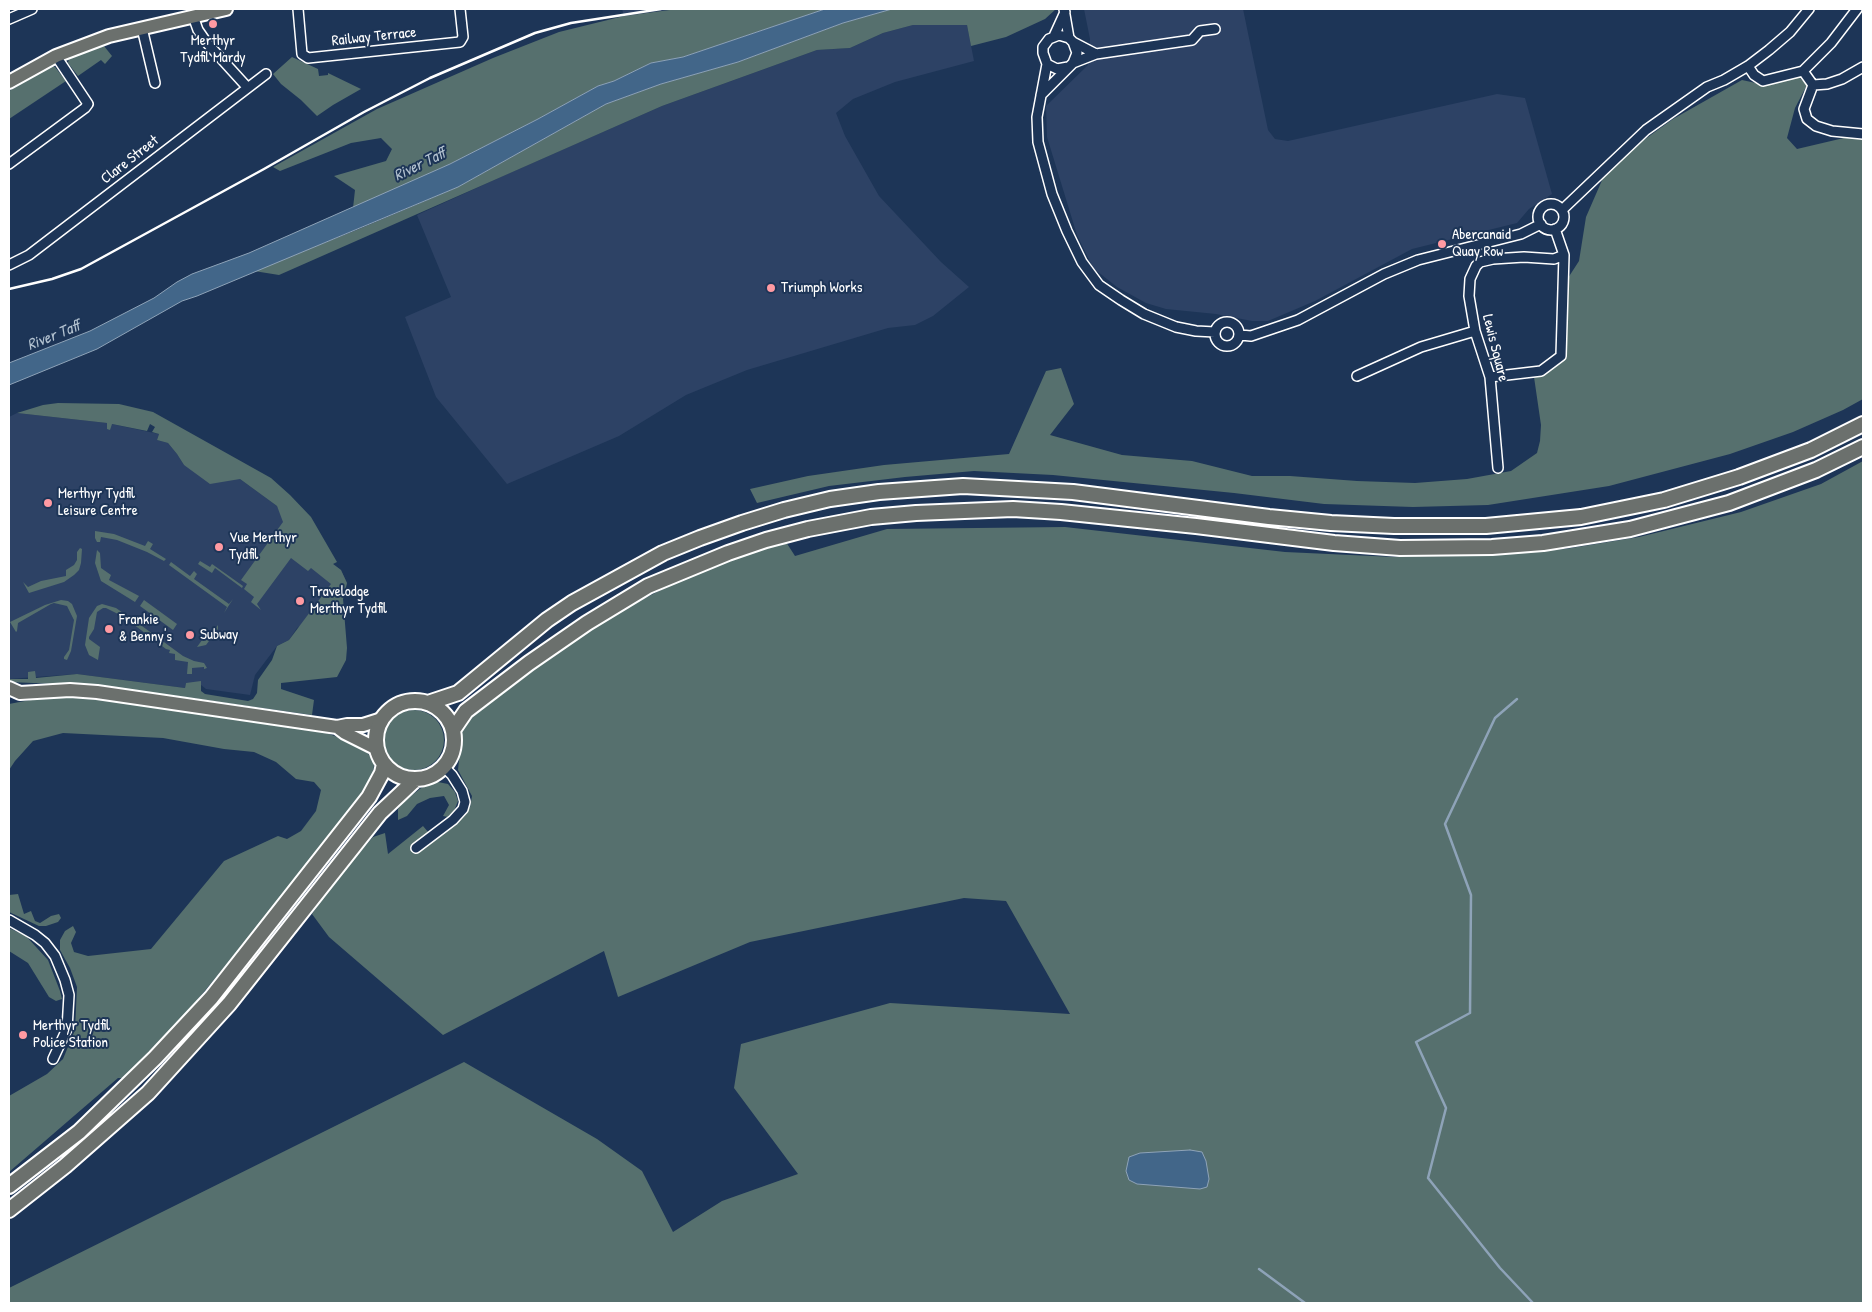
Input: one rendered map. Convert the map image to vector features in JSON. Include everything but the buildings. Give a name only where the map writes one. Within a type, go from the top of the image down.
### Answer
[{"type":"highway","points":[[428,703],[458,693],[546,620],[596,590],[663,554],[742,523],[830,499],[879,492],[962,486],[1073,492],[1268,517],[1331,523],[1394,526],[1486,526],[1581,517],[1664,500],[1739,477],[1811,450],[1863,424]]},
{"type":"highway","points":[[453,730],[466,711],[529,662],[588,622],[648,586],[728,553],[766,540],[808,529],[871,517],[1013,509],[1109,517],[1362,545],[1434,548],[1543,543],[1630,530],[1729,503],[1816,470],[1863,447]]},
{"type":"highway","points":[[417,701],[428,703],[439,709],[448,718],[453,730],[454,749],[444,767],[430,776],[415,780],[400,777],[384,764],[376,749],[377,732],[382,719],[392,708],[404,702],[417,701]]},
{"type":"highway","points":[[9,1186],[79,1132],[155,1058],[210,998],[369,797],[382,773],[384,764]]},
{"type":"highway","points":[[9,1210],[65,1166],[148,1093],[229,1004],[380,813],[415,780]]},
{"type":"main road","points":[[9,82],[56,56],[109,36],[226,9]]},
{"type":"main road","points":[[12,693],[70,690],[96,692],[336,728],[376,749]]},
{"type":"main road","points":[[336,728],[346,725],[363,725],[382,719]]},
{"type":"street","points":[[9,19],[32,9]]},
{"type":"street","name":"Railway Terrace","points":[[298,9],[302,54],[308,58],[460,42],[463,37],[460,9]]},
{"type":"street","points":[[1562,210],[1646,130],[1707,87],[1724,80],[1748,66],[1790,32],[1809,9]]},
{"type":"street","points":[[1748,66],[1754,75],[1763,80],[1803,71],[1831,43],[1857,9]]},
{"type":"street","points":[[1054,36],[1065,10]]},
{"type":"street","points":[[1040,95],[1070,65],[1077,52],[1071,40],[1065,10]]},
{"type":"street","points":[[193,16],[198,30],[207,43],[247,87]]},
{"type":"street","points":[[142,28],[155,84]]},
{"type":"street","points":[[1047,64],[1057,69],[1096,54],[1192,40],[1200,31],[1215,29]]},
{"type":"street","points":[[1096,54],[1064,35],[1054,36],[1043,47],[1047,64],[1037,117],[1038,133],[1044,168],[1067,231],[1082,262],[1099,285],[1120,300],[1144,314],[1176,327],[1215,332]]},
{"type":"street","points":[[9,164],[88,104],[56,56]]},
{"type":"street","points":[[1813,85],[1827,84],[1842,79],[1863,67]]},
{"type":"street","points":[[1803,71],[1813,85]]},
{"type":"street","name":"Clare Street","points":[[9,265],[28,255],[266,74]]},
{"type":"street","points":[[1813,85],[1804,109],[1804,115],[1811,123],[1832,131],[1863,134]]},
{"type":"street","points":[[1554,204],[1562,210],[1563,221],[1558,227],[1547,229],[1541,224],[1538,217],[1543,207],[1554,204]]},
{"type":"street","points":[[1240,335],[1250,336],[1298,320],[1384,274],[1418,260],[1521,234],[1541,224]]},
{"type":"street","points":[[1490,376],[1540,371],[1562,356],[1564,255],[1555,229]]},
{"type":"street","name":"Lewis Square","points":[[1498,468],[1490,376],[1474,331],[1469,296],[1470,280],[1476,266],[1480,262],[1494,258],[1554,259],[1564,255]]},
{"type":"street","points":[[1230,322],[1238,327],[1240,335],[1234,345],[1226,347],[1218,343],[1215,332],[1220,325],[1230,322]]},
{"type":"street","points":[[1357,376],[1421,347],[1474,331]]},
{"type":"street","points":[[416,848],[453,820],[463,809],[465,802],[462,791],[452,775],[444,767]]},
{"type":"street","points":[[9,920],[36,934],[45,943],[55,956],[65,980],[69,995],[67,1029],[53,1059]]},
{"type":"shaded area","points":[[622,9],[677,9],[624,16]]},
{"type":"shaded area","points":[[825,9],[892,9],[843,23],[738,62],[661,84],[606,104],[458,187],[182,301],[97,349],[9,385],[9,363],[90,331],[154,298],[192,274],[249,253],[450,164],[598,86],[614,81],[651,63],[683,57]]},
{"type":"shaded area","points":[[1084,9],[1243,9],[1268,130],[1275,139],[1288,141],[1497,94],[1525,98],[1552,194],[1529,209],[1517,223],[1412,249],[1315,301],[1268,321],[1252,321],[1216,314],[1166,309],[1146,303],[1117,287],[1093,268],[1077,235],[1047,137],[1046,106],[1088,65],[1090,39]]},
{"type":"shaded area","points":[[913,25],[967,25],[974,61],[895,82],[853,99],[836,113],[845,136],[879,196],[941,262],[969,287],[933,316],[915,325],[888,328],[747,370],[686,395],[619,436],[507,484],[436,397],[405,317],[451,297],[417,215],[662,106],[817,50],[850,48],[883,33]]},
{"type":"shaded area","points":[[17,413],[107,423],[159,434],[157,440],[168,443],[184,465],[240,479],[277,506],[341,570],[347,583],[343,599],[297,628],[289,640],[277,646],[255,675],[250,695],[206,689],[201,685],[186,683],[185,688],[77,674],[9,679],[9,417]]},
{"type":"shaded area","points":[[1190,1150],[1202,1152],[1206,1161],[1209,1179],[1207,1187],[1200,1189],[1137,1184],[1129,1180],[1126,1171],[1129,1157],[1140,1153]]},
{"type":"green space","points":[[677,9],[825,9],[683,57],[651,63],[614,81],[598,86],[450,164],[353,208],[355,190],[334,176],[386,161],[392,149],[381,138],[351,143],[280,171],[273,167],[377,109],[493,58],[559,32],[624,16]]},
{"type":"green space","points":[[892,9],[1056,9],[1045,19],[1006,37],[971,46],[967,25],[913,25],[883,33],[850,48],[817,50],[662,106],[279,275],[254,271],[458,187],[606,104],[661,84],[738,62],[843,23]]},
{"type":"green space","points":[[104,46],[112,56],[105,64],[101,60],[78,76],[68,63],[69,58]]},
{"type":"green space","points":[[292,57],[318,69],[319,76],[328,75],[328,73],[361,89],[317,116],[281,84],[273,74]]},
{"type":"green space","points":[[52,66],[55,67],[66,81],[9,119],[9,91]]},
{"type":"green space","points":[[1799,77],[1807,85],[1795,108],[1787,138],[1797,149],[1848,137],[1863,139],[1863,399],[1793,432],[1730,454],[1609,486],[1488,505],[1413,507],[1324,504],[1053,475],[974,471],[829,486],[757,503],[750,489],[808,476],[884,465],[1009,454],[1046,371],[1061,368],[1074,404],[1050,435],[1122,455],[1192,461],[1252,476],[1290,476],[1357,481],[1415,483],[1467,479],[1511,471],[1537,453],[1541,425],[1534,377],[1549,371],[1565,357],[1568,278],[1579,261],[1586,217],[1603,178],[1641,142],[1673,119],[1742,80],[1765,85]]},
{"type":"green space","points":[[58,403],[119,404],[153,412],[271,478],[311,517],[337,562],[333,564],[341,570],[347,583],[343,599],[347,648],[346,660],[337,677],[281,683],[281,689],[314,700],[312,715],[148,692],[81,685],[9,682],[9,679],[28,679],[28,672],[35,671],[36,678],[77,674],[185,688],[186,683],[201,681],[201,691],[205,694],[248,701],[253,699],[257,693],[258,680],[272,660],[277,646],[289,640],[331,584],[311,568],[308,571],[291,558],[257,604],[261,610],[251,602],[254,597],[244,589],[247,584],[241,580],[283,522],[277,506],[240,479],[210,484],[184,465],[168,443],[157,440],[159,434],[152,432],[155,427],[150,424],[147,431],[112,424],[110,430],[107,429],[107,423],[17,413],[43,405]]},
{"type":"green space","points":[[1863,461],[1863,1303],[9,1303],[9,1288],[464,1062],[597,1139],[642,1171],[673,1232],[722,1201],[798,1174],[734,1088],[741,1044],[890,1003],[1070,1014],[1006,901],[964,898],[750,942],[618,997],[604,951],[443,1035],[329,937],[312,914],[333,883],[373,837],[385,833],[388,854],[423,826],[434,839],[464,816],[470,807],[472,796],[458,770],[462,730],[467,721],[564,647],[618,612],[688,576],[752,551],[786,542],[795,556],[887,529],[1065,527],[1285,552],[1394,557],[1565,549],[1639,537],[1741,512],[1821,484]]},
{"type":"green space","points":[[95,531],[114,534],[145,546],[148,541],[153,544],[150,549],[166,559],[164,561],[117,540],[101,537],[100,542],[97,542]]},
{"type":"green space","points":[[80,548],[82,549],[81,563],[79,570],[74,575],[64,582],[29,593],[23,582],[28,587],[41,581],[66,576],[66,570],[74,565],[77,560],[77,552]]},
{"type":"green space","points":[[97,550],[100,553],[101,568],[111,575],[109,580],[139,596],[135,602],[101,581],[95,563]]},
{"type":"green space","points":[[200,561],[210,567],[212,564],[243,586],[242,588],[215,568],[212,573],[198,564]]},
{"type":"green space","points":[[171,562],[190,576],[194,571],[197,574],[194,579],[229,604],[233,599],[224,613],[227,607],[169,565]]},
{"type":"green space","points":[[61,600],[72,604],[77,616],[71,651],[67,660],[64,657],[69,650],[74,620],[67,606],[51,604],[18,623],[16,632],[10,622],[45,605]]},
{"type":"green space","points":[[144,600],[177,624],[173,630],[140,606]]},
{"type":"green space","points":[[102,604],[116,608],[126,615],[124,617],[106,608],[97,612],[94,629],[89,639],[100,647],[98,660],[89,655],[85,645],[89,618],[97,606]]},
{"type":"green space","points":[[131,618],[183,656],[204,663],[207,668],[192,668],[192,674],[187,674],[188,662],[175,660],[175,654],[169,653],[170,650],[129,621]]},
{"type":"green space","points":[[218,625],[218,629],[206,645],[197,647],[205,636],[209,638]]},
{"type":"green space","points":[[51,696],[110,700],[318,730],[354,743],[364,749],[371,757],[374,765],[373,774],[359,798],[278,902],[189,1010],[124,1078],[118,1078],[9,1172],[9,1096],[47,1074],[63,1059],[75,1030],[77,987],[70,968],[60,950],[60,940],[65,931],[73,926],[76,932],[71,943],[74,952],[88,956],[151,949],[224,861],[278,836],[287,839],[301,831],[316,811],[321,790],[314,782],[296,779],[276,762],[254,752],[224,749],[163,738],[63,733],[33,741],[9,770],[9,704]]},
{"type":"green space","points":[[414,710],[431,715],[439,723],[444,740],[439,757],[431,765],[414,770],[397,765],[389,757],[384,740],[389,723],[397,715]]},
{"type":"green space","points":[[438,782],[448,784],[455,792],[458,801],[454,811],[448,817],[443,816],[449,805],[444,796],[430,798],[417,804],[407,816],[398,820],[398,809],[403,802],[425,785]]},
{"type":"green space","points":[[18,894],[24,914],[31,911],[35,921],[40,923],[51,916],[59,914],[61,918],[58,922],[39,926],[9,912],[9,895]]},
{"type":"green space","points":[[9,928],[26,936],[48,960],[62,999],[56,1001],[49,997],[28,963],[9,951]]},
{"type":"waterway","points":[[1517,699],[1495,718],[1445,824],[1471,895],[1470,1013],[1416,1042],[1446,1108],[1428,1178],[1500,1268],[1533,1303]]},
{"type":"waterway","points":[[1259,1269],[1305,1303]]},
{"type":"railway","points":[[9,289],[52,279],[81,269],[364,112],[430,78],[535,33],[571,23],[661,9]]},
{"type":"place","name":"Merthyr Tydfil Mardy","points":[[213,24]]},
{"type":"place","name":"Abercanaid Quay Row","points":[[1442,244]]},
{"type":"place","name":"Triumph Works","points":[[771,288]]},
{"type":"place","name":"Merthyr Tydfil Leisure Centre","points":[[48,503]]},
{"type":"place","name":"Vue Merthyr Tydfil","points":[[219,547]]},
{"type":"place","name":"Travelodge Merthyr Tydfil","points":[[300,601]]},
{"type":"place","name":"Frankie & Benny's","points":[[109,629]]},
{"type":"place","name":"Subway","points":[[190,635]]},
{"type":"place","name":"Merthyr Tydfil Police Station","points":[[23,1035]]},
{"type":"water label","name":"River Taff","points":[[420,165]]},
{"type":"water label","name":"River Taff","points":[[54,336]]}]
